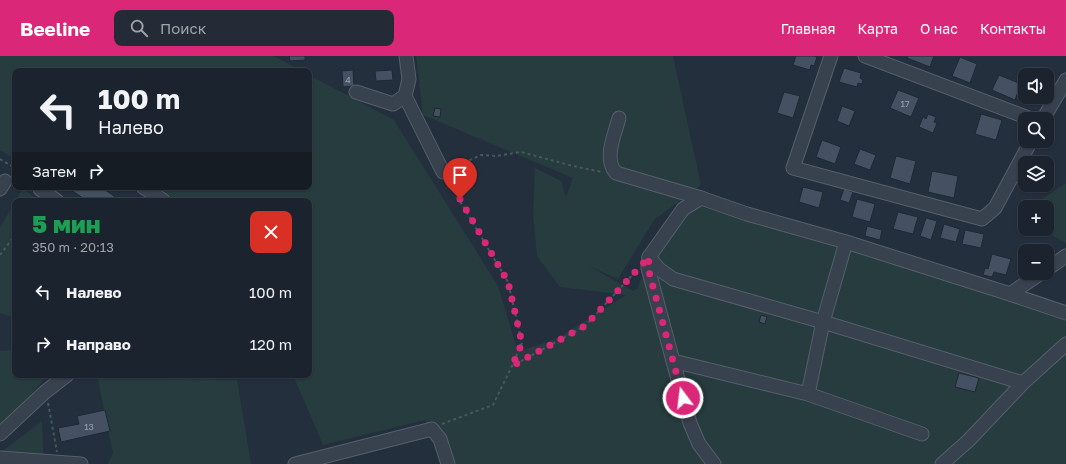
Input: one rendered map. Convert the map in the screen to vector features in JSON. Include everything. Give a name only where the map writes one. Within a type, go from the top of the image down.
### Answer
[{"type":"street","points":[[406,56],[409,79],[405,96],[443,172]]},
{"type":"street","points":[[831,56],[793,168],[982,219],[995,208],[1027,148]]},
{"type":"street","points":[[865,56],[1018,114]]},
{"type":"street","points":[[1047,112],[1066,80]]},
{"type":"street","points":[[356,92],[393,104],[405,96]]},
{"type":"street","points":[[619,118],[610,154],[611,165],[620,175],[700,198],[747,214],[846,242],[1010,294],[1066,314]]},
{"type":"street","points":[[41,190],[53,198]]},
{"type":"street","points":[[148,190],[160,198]]},
{"type":"street","points":[[700,198],[683,209],[649,257],[648,268],[690,423],[699,444],[714,464]]},
{"type":"street","points":[[808,394],[823,322],[846,242]]},
{"type":"street","points":[[1054,264],[1066,256]]},
{"type":"street","points":[[649,257],[659,269],[673,279],[823,322],[1022,383]]},
{"type":"street","points":[[1010,294],[1031,280]]},
{"type":"street","points":[[942,464],[969,440],[1022,383],[1066,344]]},
{"type":"street","points":[[673,361],[808,394],[922,434]]},
{"type":"street","points":[[0,434],[45,392],[63,378]]},
{"type":"street","points":[[295,464],[432,428],[440,438],[448,464]]},
{"type":"street","points":[[0,458],[80,464]]},
{"type":"path","points":[[432,428],[494,405],[522,343],[508,282],[443,172],[481,155],[496,156],[521,152],[602,172],[614,170]]},
{"type":"path","points":[[0,159],[12,166]]},
{"type":"path","points":[[0,255],[12,239]]},
{"type":"path","points":[[512,366],[585,326],[649,257]]},
{"type":"path","points":[[45,392],[59,462]]},
{"type":"green space","points":[[0,56],[274,56],[296,68],[12,68],[12,157],[0,150]]},
{"type":"green space","points":[[416,56],[673,56],[701,185],[654,220],[618,279],[589,266],[633,291],[638,288],[647,261],[692,204],[866,255],[1066,317],[1066,464],[442,464],[425,420],[323,445],[294,378],[312,378],[312,198],[174,198],[162,190],[312,190],[312,77],[394,120],[498,286],[518,352],[558,338],[626,295],[560,287],[537,256],[533,214],[535,168],[561,181],[566,197],[573,178],[423,115]]},
{"type":"green space","points":[[1066,183],[1066,243],[1053,236],[1054,200],[1040,200]]},
{"type":"green space","points":[[22,190],[25,190],[35,198],[17,198]]},
{"type":"green space","points":[[12,207],[12,317],[0,313],[0,227]]},
{"type":"green space","points":[[12,350],[12,378],[45,378],[5,426],[0,429],[0,351]]},
{"type":"green space","points":[[98,378],[237,380],[251,464],[108,464],[113,453]]},
{"type":"green space","points":[[42,421],[44,464],[0,453]]},
{"type":"building","points":[[289,56],[305,56],[305,60],[290,61]]},
{"type":"building","points":[[796,56],[817,57],[814,66],[811,65],[810,70],[793,65]]},
{"type":"building","points":[[908,56],[934,56],[930,67],[907,58]]},
{"type":"building","points":[[960,57],[977,64],[970,83],[952,76]]},
{"type":"building","points":[[844,68],[861,73],[860,78],[863,80],[862,84],[858,83],[857,87],[839,82]]},
{"type":"building","points":[[353,70],[354,86],[343,87],[342,71]]},
{"type":"building","points":[[392,70],[393,80],[376,81],[375,71]]},
{"type":"building","points":[[999,75],[1018,83],[1018,92],[1015,100],[992,90]]},
{"type":"building","points":[[898,90],[919,98],[911,117],[890,108]]},
{"type":"building","points":[[784,92],[800,96],[793,118],[777,113]]},
{"type":"building","points":[[842,106],[855,111],[849,126],[837,121]]},
{"type":"building","points":[[435,108],[441,109],[440,117],[433,116]]},
{"type":"building","points":[[928,114],[936,117],[934,122],[937,123],[933,133],[919,127],[923,117],[926,119]]},
{"type":"building","points":[[981,114],[1002,120],[996,140],[975,134]]},
{"type":"building","points":[[822,140],[841,147],[835,164],[816,157]]},
{"type":"building","points":[[860,149],[876,155],[870,170],[854,164]]},
{"type":"building","points":[[896,156],[916,161],[910,184],[890,178]]},
{"type":"building","points":[[932,171],[958,176],[954,198],[928,192]]},
{"type":"building","points":[[803,187],[823,192],[819,208],[799,202]]},
{"type":"building","points":[[844,189],[853,192],[849,203],[840,200]]},
{"type":"building","points":[[71,190],[105,190],[117,198],[83,198]]},
{"type":"building","points":[[857,199],[875,204],[870,222],[852,217]]},
{"type":"building","points":[[898,212],[918,217],[913,234],[893,229]]},
{"type":"building","points":[[926,218],[937,221],[931,240],[920,236]]},
{"type":"building","points":[[944,224],[960,229],[956,242],[940,238]]},
{"type":"building","points":[[867,226],[882,230],[880,240],[865,236]]},
{"type":"building","points":[[965,230],[984,234],[981,248],[962,244]]},
{"type":"building","points":[[992,254],[1011,259],[1006,275],[994,272],[992,277],[983,275],[985,268],[988,269]]},
{"type":"building","points":[[761,315],[767,317],[765,324],[759,322]]},
{"type":"building","points":[[959,373],[979,378],[975,392],[955,387]]},
{"type":"building","points":[[105,410],[110,431],[61,442],[58,428],[79,424],[77,416]]},
{"type":"route","points":[[460,199],[508,282],[522,343],[512,366],[585,326],[649,257],[648,268],[683,398]]}]
